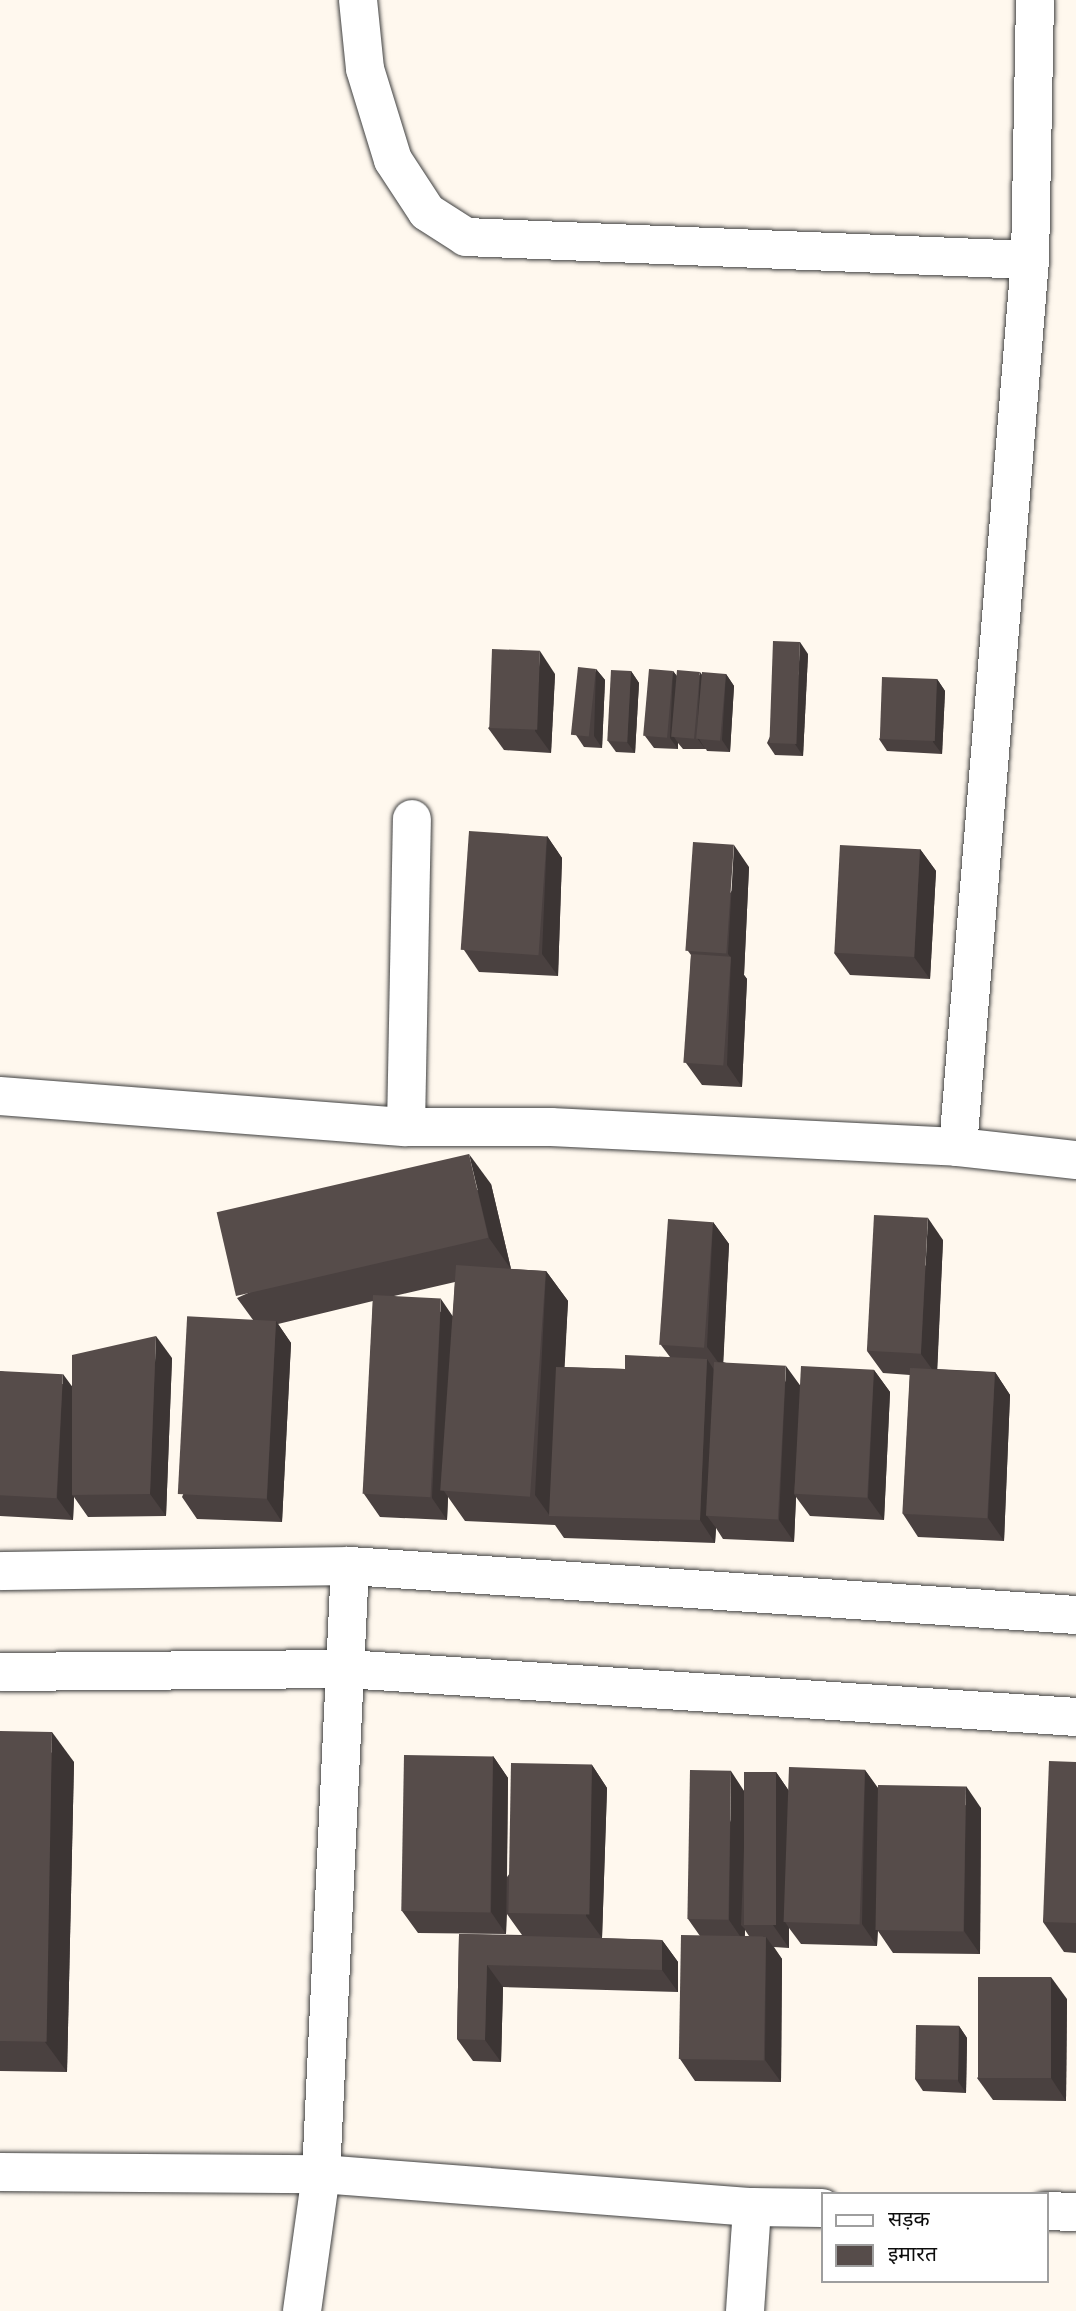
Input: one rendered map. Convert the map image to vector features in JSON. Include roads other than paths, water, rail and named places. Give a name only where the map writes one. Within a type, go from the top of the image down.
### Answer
[{"type":"street","points":[[358,0],[365,69],[393,160],[427,212],[466,237],[1030,260]]},
{"type":"street","points":[[958,1147],[1030,260],[1035,0]]},
{"type":"street","points":[[406,1127],[412,819]]},
{"type":"street","points":[[0,1096],[406,1127],[551,1127],[958,1147],[1076,1160]]},
{"type":"street","points":[[0,1571],[350,1566],[1076,1615]]},
{"type":"street","points":[[302,2311],[321,2174],[350,1566]]},
{"type":"street","points":[[0,1672],[346,1670],[1076,1717]]},
{"type":"street","points":[[0,2172],[321,2174],[752,2207],[820,2208]]},
{"type":"street","points":[[745,2311],[752,2207]]},
{"type":"street","points":[[1048,2211],[1076,2212]]}]
